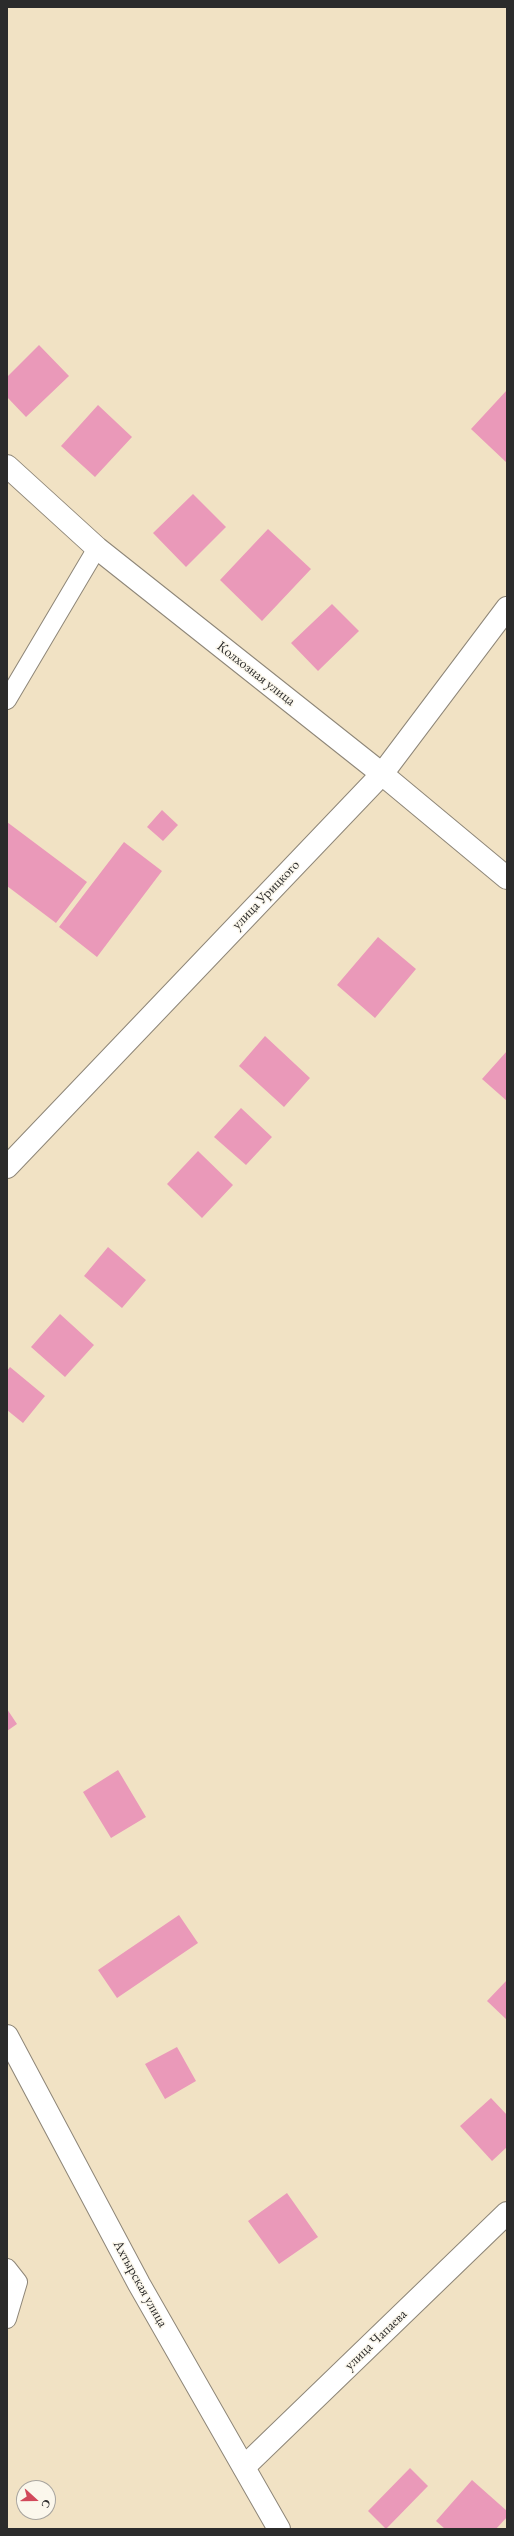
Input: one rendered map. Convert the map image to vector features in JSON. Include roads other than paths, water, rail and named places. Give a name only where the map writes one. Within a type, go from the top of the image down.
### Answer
[{"type":"main road","name":"Колхозная улица","points":[[7,466],[97,548],[382,774],[507,878]]},
{"type":"main road","name":"улица Урицкого","points":[[7,1167],[382,774],[507,608]]},
{"type":"main road","name":"Ахтырская улица","points":[[7,2036],[139,2284],[279,2529]]},
{"type":"main road","name":"улица Чапаева","points":[[244,2467],[507,2213]]},
{"type":"lane","points":[[7,700],[97,548]]},
{"type":"lane","points":[[7,2268],[18,2282],[7,2319]]}]
